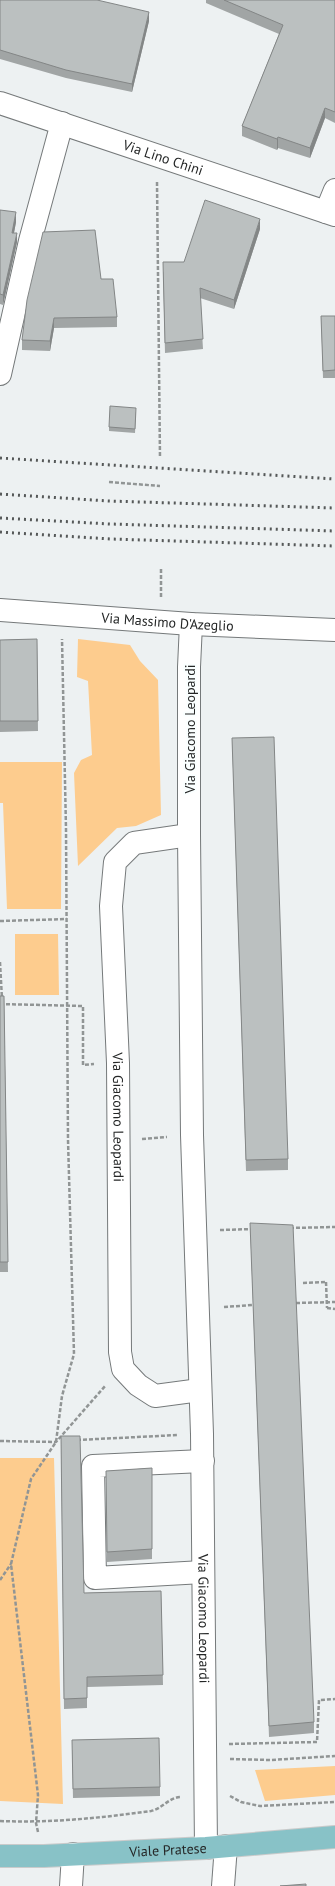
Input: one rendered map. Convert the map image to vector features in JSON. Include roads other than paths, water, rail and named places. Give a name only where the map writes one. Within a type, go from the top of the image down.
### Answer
[{"type":"main road","name":"Viale Pratese","points":[[0,1856],[44,1856],[216,1847],[335,1837]]},
{"type":"street","name":"Via Lino Chini","points":[[0,103],[330,213],[335,190]]},
{"type":"street","points":[[0,374],[30,240],[62,123]]},
{"type":"street","name":"Via Massimo D'Azeglio","points":[[0,610],[64,613],[191,624],[335,630]]},
{"type":"street","name":"Via Giacomo Leopardi","points":[[191,624],[189,835],[192,1135],[202,1434],[205,1759],[216,1847],[223,1886]]},
{"type":"street","name":"Via Giacomo Leopardi","points":[[189,835],[134,843],[116,862],[111,906],[118,1063],[120,1352],[123,1369],[138,1385],[155,1396],[200,1390]]},
{"type":"street","points":[[202,1461],[93,1466],[95,1578],[203,1572]]},
{"type":"street","points":[[71,1886],[73,1854]]},
{"type":"railway","points":[[0,458],[335,479]]},
{"type":"railway","points":[[0,494],[109,501],[335,508]]},
{"type":"railway","points":[[0,518],[110,524],[335,531]]},
{"type":"railway","points":[[0,532],[110,539],[335,546]]}]
